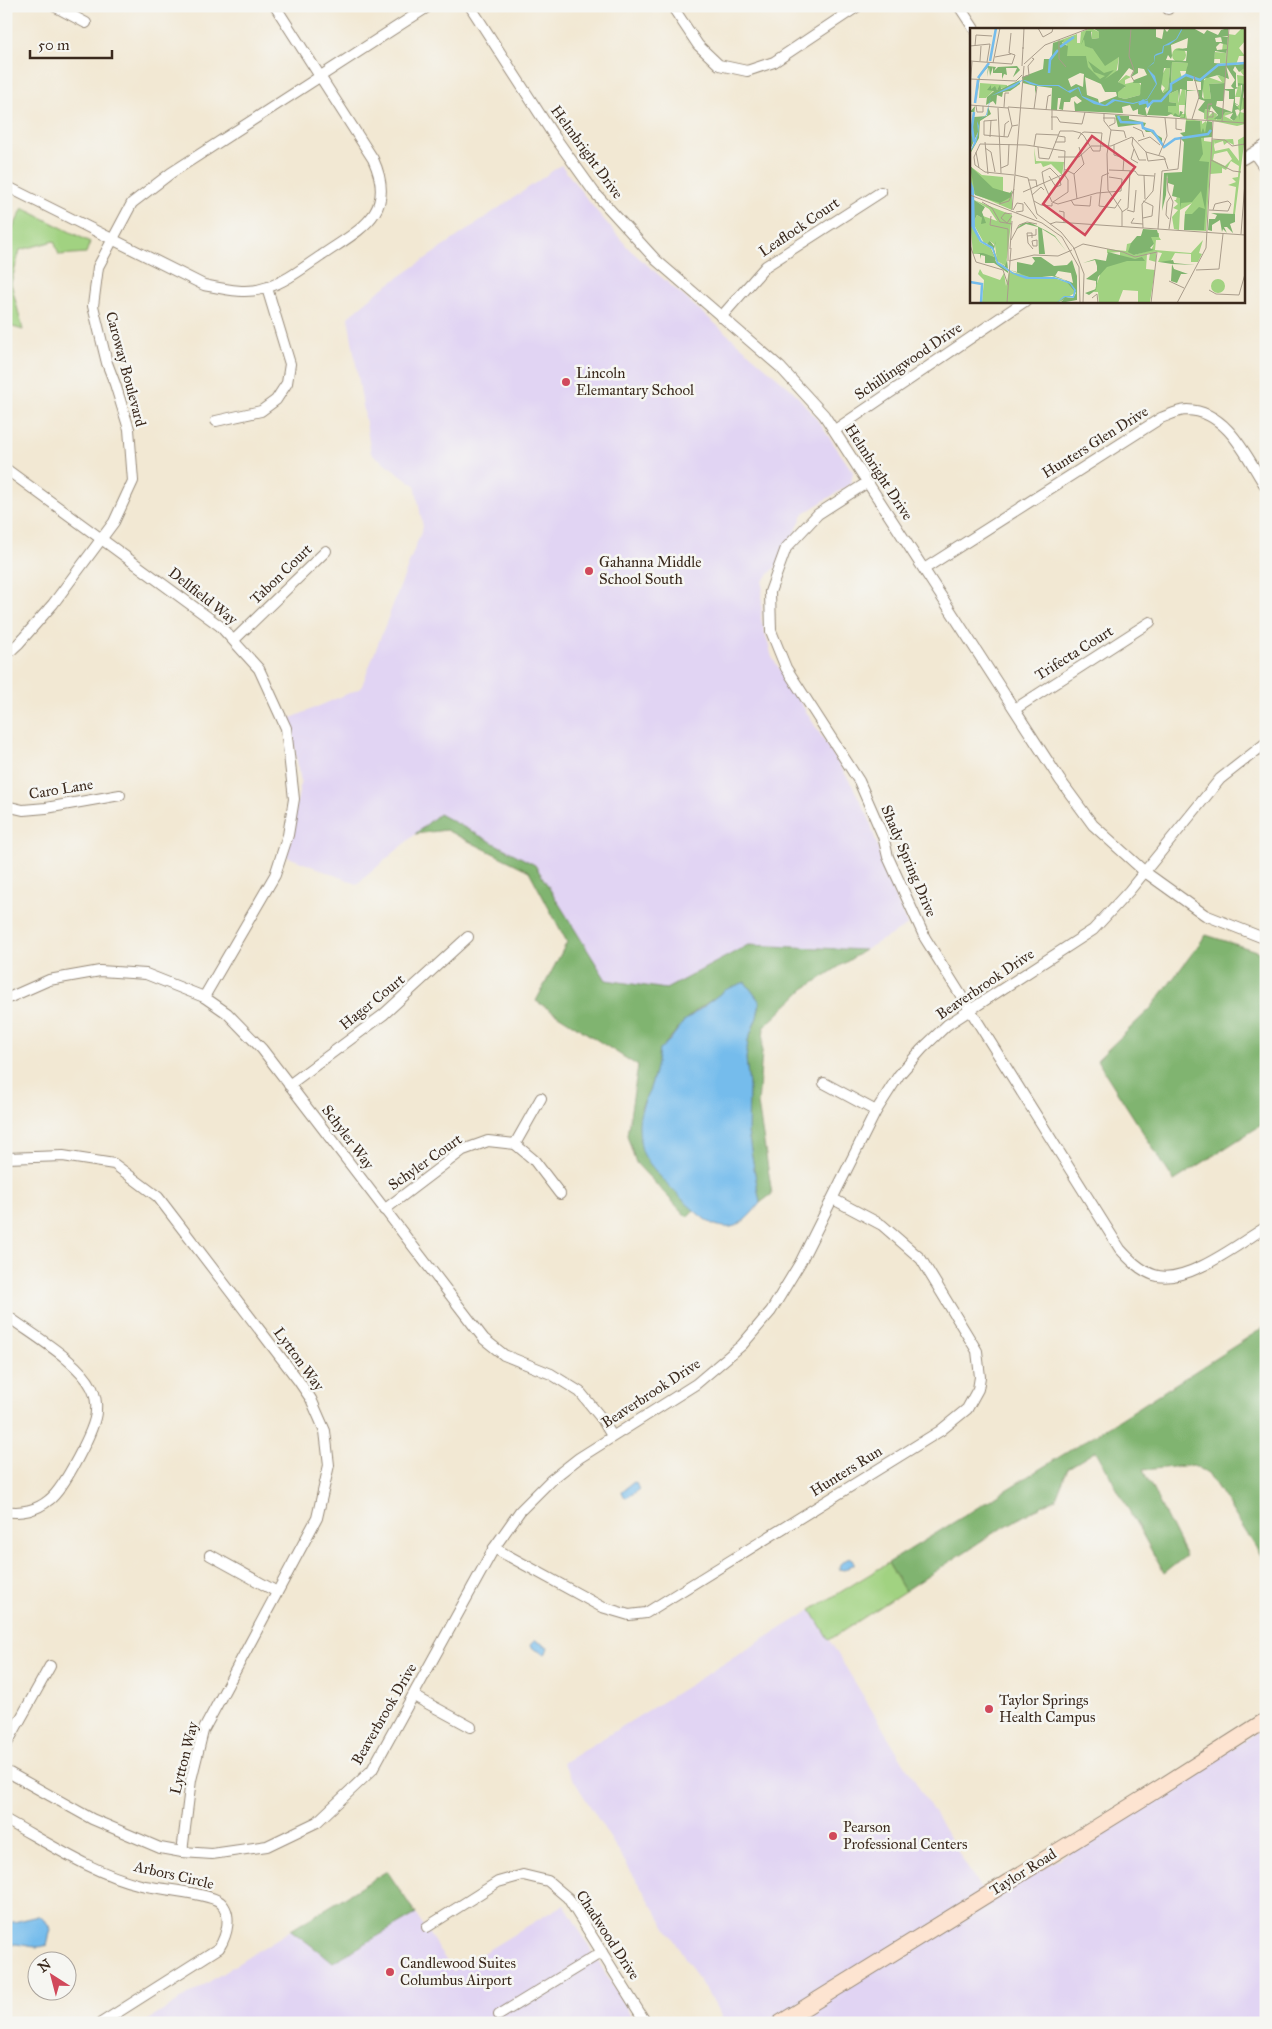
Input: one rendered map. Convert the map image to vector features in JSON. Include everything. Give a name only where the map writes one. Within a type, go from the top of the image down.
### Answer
[{"type":"main road","name":"Taylor Road","points":[[780,2023],[1266,1720]]},
{"type":"street","points":[[54,6],[86,23]]},
{"type":"street","points":[[6,186],[204,284],[235,291],[267,288],[292,275],[366,226],[376,210],[382,193],[380,175],[373,159],[274,6]]},
{"type":"street","name":"Caroway Boulevard","points":[[6,655],[19,644],[53,604],[114,522],[133,481],[129,430],[115,384],[106,363],[93,306],[98,267],[132,203],[171,173],[428,6]]},
{"type":"street","name":"Helmbright Drive","points":[[470,6],[552,133],[594,192],[656,260],[780,367],[824,415],[1060,780],[1092,824],[1145,872],[1205,915],[1266,939]]},
{"type":"street","points":[[672,6],[698,46],[719,65],[747,71],[774,62],[858,6]]},
{"type":"street","points":[[959,6],[973,28]]},
{"type":"street","points":[[1244,158],[1266,145]]},
{"type":"street","points":[[1254,153],[1266,170]]},
{"type":"street","name":"Leaflock Court","points":[[721,317],[766,266],[881,192]]},
{"type":"street","points":[[216,421],[261,411],[276,400],[287,384],[290,364],[267,288]]},
{"type":"street","name":"Schillingwood Drive","points":[[835,430],[1024,302]]},
{"type":"street","name":"Hunters Glen Drive","points":[[924,569],[1161,418],[1186,410],[1212,416],[1231,433],[1266,487]]},
{"type":"street","name":"Dellfield Way","points":[[6,469],[220,626],[259,669],[286,728],[294,799],[288,835],[275,875],[204,997]]},
{"type":"street","name":"Shady Spring Drive","points":[[868,482],[818,514],[786,548],[770,592],[771,631],[786,668],[859,781],[883,836],[888,857],[925,938],[1120,1249],[1135,1265],[1155,1276],[1179,1275],[1201,1267],[1266,1227]]},
{"type":"street","name":"Tabon Court","points":[[234,640],[326,551]]},
{"type":"street","name":"Trifecta Court","points":[[1015,709],[1150,622]]},
{"type":"street","name":"Beaverbrook Drive","points":[[6,1771],[92,1819],[160,1848],[182,1852],[212,1854],[267,1846],[317,1822],[372,1770],[494,1548],[520,1511],[551,1480],[612,1436],[696,1384],[742,1345],[771,1311],[800,1263],[876,1111],[899,1075],[947,1025],[1093,930],[1145,872],[1220,779],[1266,743]]},
{"type":"street","name":"Caro Lane","points":[[6,806],[23,810],[46,808],[120,795]]},
{"type":"street","name":"Hager Court","points":[[289,1085],[383,1015],[468,937]]},
{"type":"street","name":"Schyler Way","points":[[6,999],[49,980],[100,971],[146,974],[204,997],[227,1013],[262,1049],[484,1339],[504,1356],[551,1374],[580,1392],[602,1419],[612,1436]]},
{"type":"street","points":[[824,1082],[876,1111]]},
{"type":"street","points":[[541,1098],[515,1144],[534,1160],[560,1194]]},
{"type":"street","name":"Schyler Court","points":[[384,1210],[463,1150],[488,1141],[515,1144]]},
{"type":"street","name":"Lytton Way","points":[[6,1158],[63,1156],[114,1164],[158,1197],[311,1399],[325,1431],[329,1465],[317,1518],[203,1731],[191,1780],[182,1852]]},
{"type":"street","name":"Hunters Run","points":[[494,1548],[602,1608],[629,1615],[646,1613],[940,1431],[967,1409],[978,1389],[980,1377],[977,1351],[920,1259],[882,1225],[833,1199]]},
{"type":"street","points":[[6,1315],[84,1375],[93,1391],[96,1411],[91,1431],[63,1483],[50,1500],[31,1510],[6,1511]]},
{"type":"street","points":[[210,1555],[277,1592]]},
{"type":"street","points":[[6,1745],[50,1666]]},
{"type":"street","points":[[414,1696],[471,1727]]},
{"type":"street","name":"Arbors Circle","points":[[6,1820],[109,1874],[139,1885],[195,1894],[218,1900],[224,1908],[228,1917],[225,1938],[219,1948],[101,2023]]},
{"type":"street","name":"Chadwood Drive","points":[[427,1927],[498,1882],[523,1875],[548,1881],[568,1898],[646,2023]]},
{"type":"street","points":[[499,2015],[602,1952]]},
{"type":"shaded area","name":"Gahanna Middle School South","points":[[561,165],[630,250],[793,391],[816,418],[853,472],[851,484],[804,513],[780,562],[763,581],[761,619],[772,657],[852,785],[869,818],[889,884],[908,925],[865,950],[748,945],[666,989],[606,980],[535,865],[439,814],[357,884],[286,856],[301,782],[289,719],[361,688],[423,527],[415,485],[371,453],[348,317],[379,291]]},
{"type":"shaded area","points":[[811,1610],[989,1903],[1266,1727],[1266,2023],[726,2023],[563,1763]]},
{"type":"shaded area","points":[[564,1904],[635,2023],[144,2023],[291,1930],[333,1962],[416,1914],[453,1971]]},
{"type":"green space","points":[[23,208],[90,242],[86,253],[59,255],[54,241],[20,250],[11,283],[23,330],[6,325],[6,242]]},
{"type":"green space","points":[[439,814],[535,865],[606,980],[666,989],[748,945],[865,950],[804,989],[764,1027],[758,1104],[772,1194],[760,1203],[748,1133],[749,1086],[746,1059],[748,1040],[757,1017],[760,1002],[745,982],[714,998],[692,1014],[659,1050],[656,1069],[641,1108],[656,1172],[694,1210],[687,1217],[636,1163],[627,1135],[638,1066],[536,1001],[567,942],[529,871],[446,830],[415,834]]},
{"type":"green space","points":[[1206,935],[1266,954],[1266,1122],[1174,1181],[1097,1060],[1151,1008]]},
{"type":"green space","points":[[1266,1326],[1266,1563],[1208,1473],[1193,1465],[1143,1470],[1186,1556],[1164,1573],[1096,1451],[1068,1468],[1056,1498],[995,1532],[905,1591],[888,1563],[1119,1420]]},
{"type":"green space","points":[[888,1563],[905,1591],[829,1640],[811,1610]]},
{"type":"green space","points":[[387,1871],[416,1914],[333,1962],[291,1930]]},
{"type":"water","points":[[745,982],[760,1002],[757,1017],[748,1040],[746,1059],[749,1086],[748,1133],[760,1203],[744,1221],[735,1226],[726,1227],[714,1225],[702,1217],[675,1192],[650,1164],[641,1146],[639,1119],[654,1076],[659,1050],[670,1040],[684,1021],[725,990]]},
{"type":"water","points":[[634,1482],[639,1490],[626,1498],[624,1497],[622,1491]]},
{"type":"water","points":[[850,1557],[854,1560],[854,1564],[844,1570],[839,1569],[840,1564]]},
{"type":"water","points":[[535,1640],[548,1647],[546,1653],[544,1654],[531,1647],[530,1645]]},
{"type":"water","points":[[39,1916],[45,1920],[51,1929],[47,1945],[37,1947],[17,1944],[6,1945],[6,1922]]},
{"type":"place","name":"Lincoln Elemantary School","points":[[566,382]]},
{"type":"place","name":"Gahanna Middle School South","points":[[589,571]]},
{"type":"place","name":"Taylor Springs Health Campus","points":[[989,1709]]},
{"type":"place","name":"Pearson Professional Centers","points":[[833,1836]]},
{"type":"place","name":"Candlewood Suites Columbus Airport","points":[[390,1972]]}]
